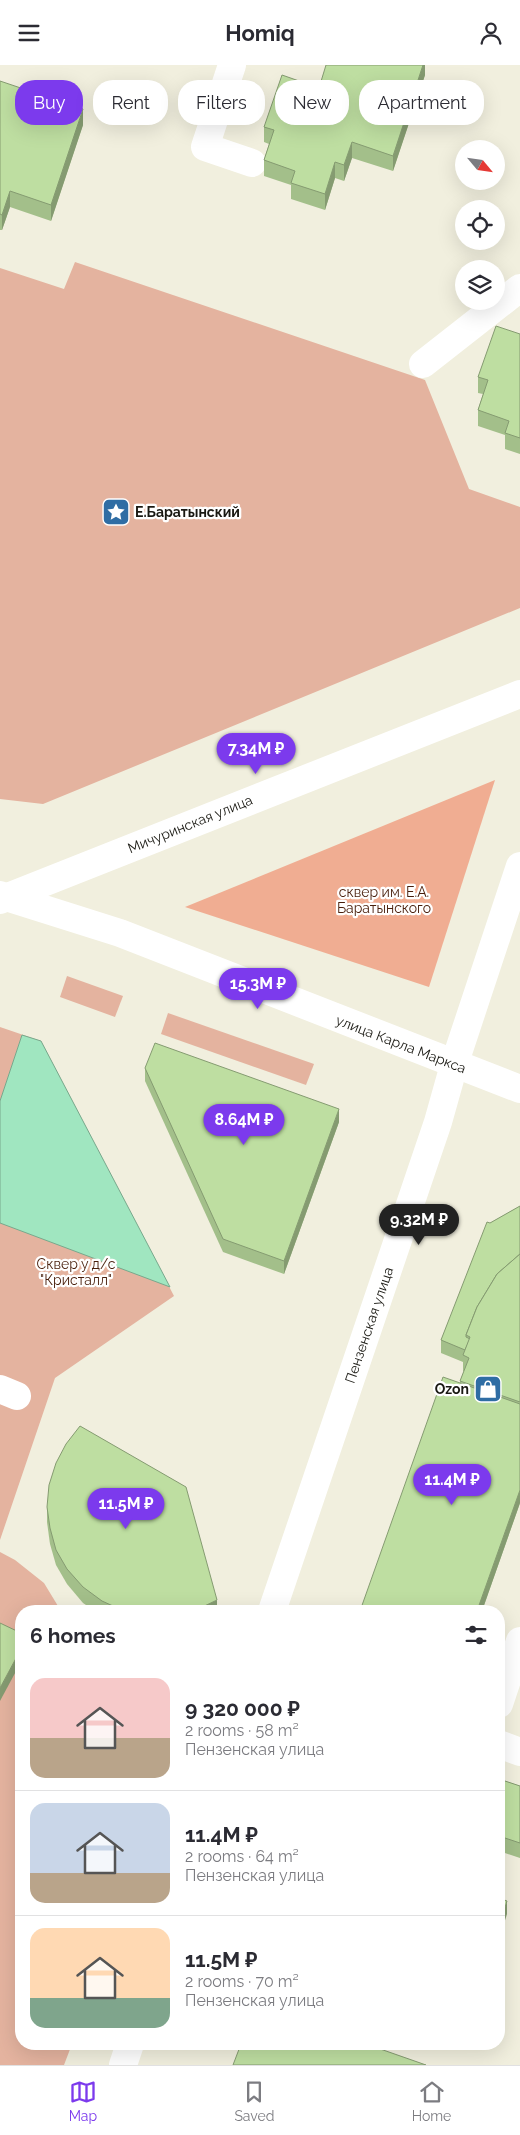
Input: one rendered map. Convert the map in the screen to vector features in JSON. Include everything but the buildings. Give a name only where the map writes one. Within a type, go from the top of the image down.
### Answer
[{"type":"main road","points":[[232,65],[205,147],[252,163]]},
{"type":"main road","points":[[424,364],[520,288]]},
{"type":"main road","name":"Мичуринская улица","points":[[3,897],[520,694]]},
{"type":"main road","name":"Пензенская улица","points":[[274,1605],[438,1122],[454,1065],[520,867]]},
{"type":"main road","name":"улица Карла Маркса","points":[[3,897],[120,933],[454,1065],[520,1089]]},
{"type":"main road","points":[[505,1686],[520,1641]]},
{"type":"main road","points":[[505,1747],[520,1751]]},
{"type":"main road","points":[[124,2065],[128,2050]]},
{"type":"green space","points":[[75,262],[425,380],[469,489],[520,507],[520,608],[43,804],[0,799],[0,268],[64,289]]},
{"type":"green space","name":"сквер им. Е.А. Баратынского","points":[[495,780],[429,987],[185,907]]},
{"type":"green space","points":[[67,976],[123,996],[115,1017],[60,997]]},
{"type":"green space","points":[[168,1013],[314,1064],[306,1085],[161,1034]]},
{"type":"green space","name":"Сквер у д/с \"Кристалл\"","points":[[0,1027],[41,1041],[174,1296],[55,1378],[0,1540]]},
{"type":"green space","points":[[0,1552],[15,1560],[44,1583],[57,1605],[15,1605],[15,2050],[70,2050],[64,2065],[0,2065]]},
{"type":"shaded area","points":[[22,1035],[41,1041],[170,1287],[0,1223],[0,1101]]},
{"type":"place","name":"Е.Баратынский","points":[[116,512]]},
{"type":"place","name":"Ozon","points":[[488,1389]]}]
